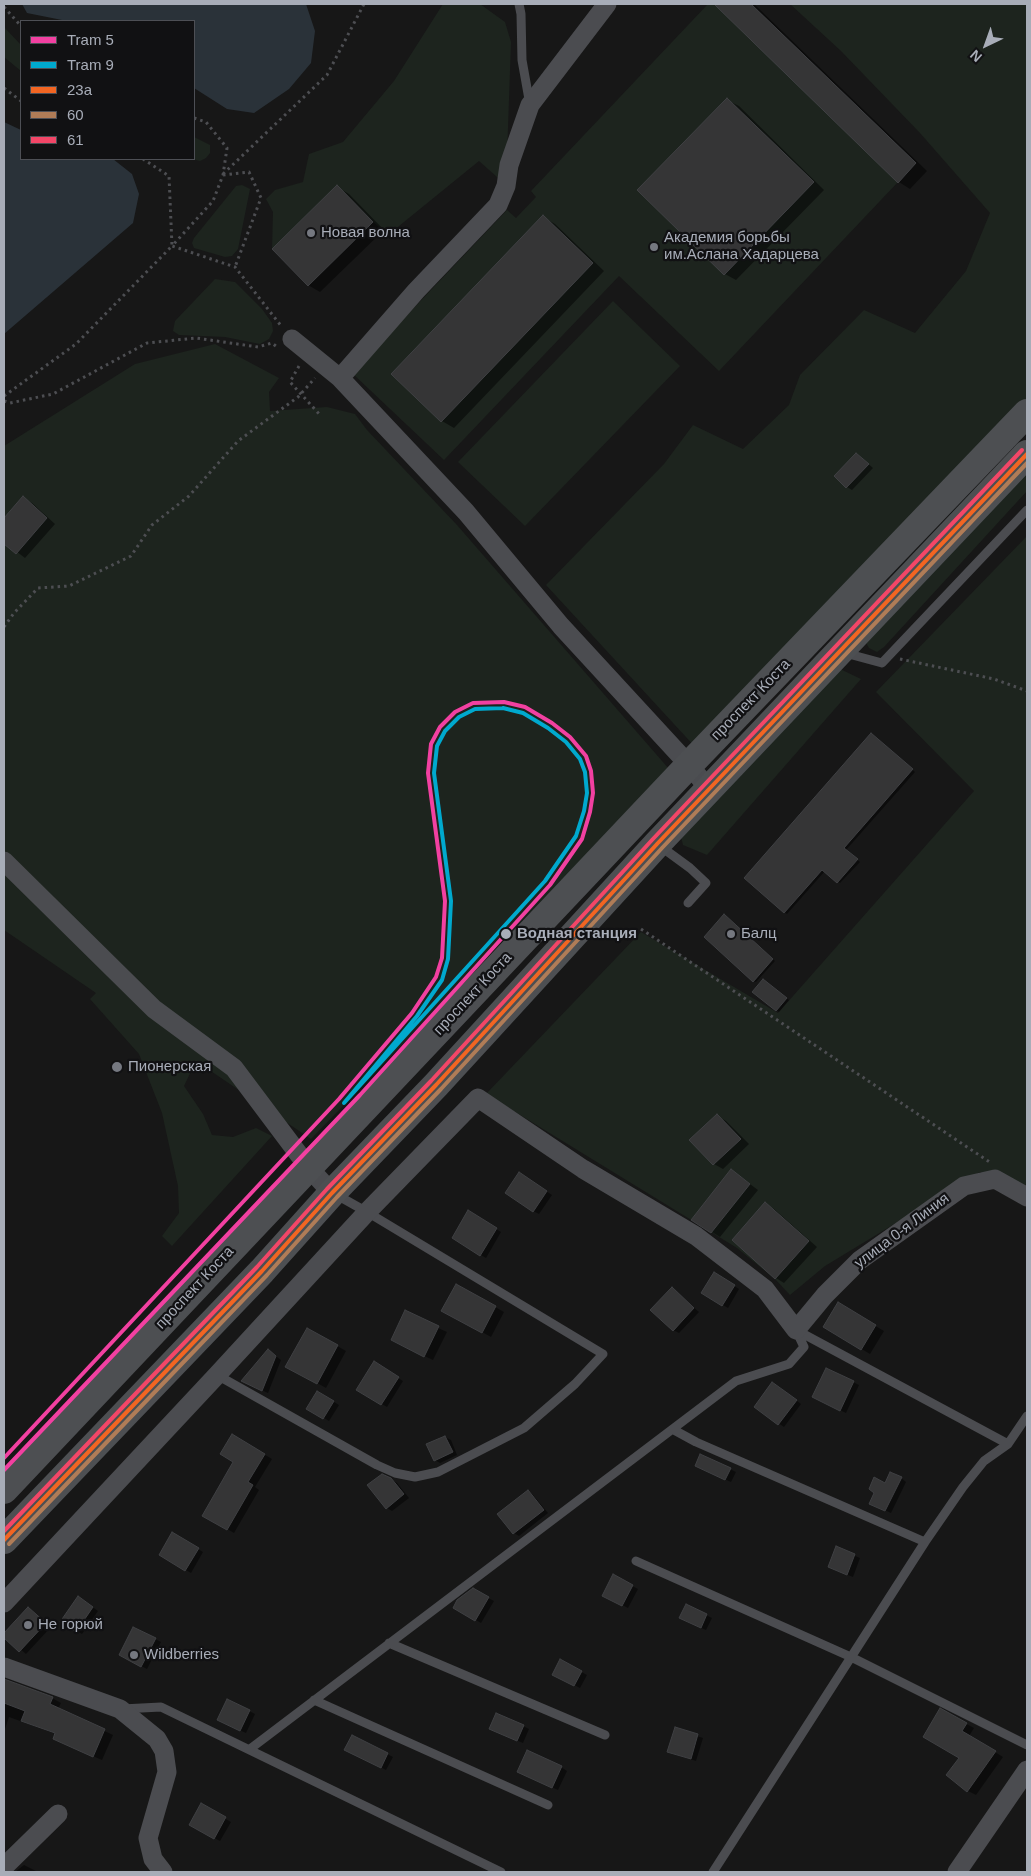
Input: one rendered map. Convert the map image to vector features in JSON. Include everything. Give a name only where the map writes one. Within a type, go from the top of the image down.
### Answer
[{"type":"main road","name":"проспект Коста","points":[[4,1490],[689,765],[1027,414]]},
{"type":"main road","name":"проспект Коста","points":[[4,1540],[262,1271],[332,1193],[436,1085],[838,651],[1027,454]]},
{"type":"street","points":[[333,372],[403,306],[498,204],[506,186],[509,165],[530,105],[607,4]]},
{"type":"street","points":[[288,346],[333,372],[466,512],[561,626],[709,789]]},
{"type":"street","points":[[4,861],[154,1009],[234,1068],[309,1168],[332,1193]]},
{"type":"street","points":[[4,1603],[218,1375],[367,1212],[478,1098],[582,1169],[696,1236],[765,1289],[796,1330]]},
{"type":"street","points":[[994,1179],[1027,1197]]},
{"type":"street","name":"улица 0-я Линия","points":[[796,1330],[825,1295],[860,1260],[964,1186],[994,1179]]},
{"type":"street","points":[[4,1667],[120,1709],[158,1739],[164,1751],[167,1772],[148,1838],[153,1859],[163,1872]]},
{"type":"street","points":[[957,1872],[1027,1770]]},
{"type":"street","points":[[4,1867],[58,1814]]},
{"type":"lane","points":[[519,4],[522,60],[530,105]]},
{"type":"lane","points":[[838,651],[882,663],[1027,510]]},
{"type":"lane","points":[[658,844],[690,868],[706,883],[688,903]]},
{"type":"lane","points":[[218,1375],[377,1465],[395,1473],[415,1477],[438,1472],[524,1428],[576,1384],[602,1354],[367,1212],[332,1193]]},
{"type":"lane","points":[[250,1749],[736,1382],[789,1364],[804,1347],[796,1330]]},
{"type":"lane","points":[[796,1330],[1008,1444]]},
{"type":"lane","points":[[713,1872],[963,1487],[984,1462],[1008,1444],[1027,1416]]},
{"type":"lane","points":[[674,1430],[696,1442],[926,1542]]},
{"type":"lane","points":[[636,1561],[851,1658],[1027,1745]]},
{"type":"lane","points":[[389,1643],[605,1735]]},
{"type":"lane","points":[[314,1700],[548,1804]]},
{"type":"lane","points":[[120,1709],[161,1706],[501,1872]]},
{"type":"path","points":[[222,174],[326,75],[364,4]]},
{"type":"path","points":[[4,7],[20,25]]},
{"type":"path","points":[[4,88],[20,100]]},
{"type":"path","points":[[4,396],[76,344],[214,201],[222,174],[226,148],[206,122],[195,118]]},
{"type":"path","points":[[144,160],[169,176],[172,246]]},
{"type":"path","points":[[222,174],[249,172],[261,198],[235,267]]},
{"type":"path","points":[[172,246],[235,267],[288,346]]},
{"type":"path","points":[[4,400],[10,403],[53,394],[147,343],[196,338],[258,347],[272,343],[288,346]]},
{"type":"path","points":[[292,360],[299,366],[290,382],[321,416]]},
{"type":"path","points":[[4,627],[38,588],[69,586],[131,556],[152,524],[189,496],[238,441],[301,393],[333,372]]},
{"type":"path","points":[[888,657],[994,679],[1027,691]]},
{"type":"path","points":[[641,928],[990,1162],[995,1170],[994,1179]]},
{"type":"shaded area","points":[[22,4],[306,4],[315,31],[311,63],[289,89],[254,113],[227,109],[195,89],[195,20],[62,20],[27,13]]},
{"type":"shaded area","points":[[443,4],[480,4],[505,22],[511,42],[506,185],[479,161],[388,235],[337,186],[272,249],[273,212],[266,199],[275,190],[303,182],[309,154],[343,142],[394,81]]},
{"type":"shaded area","name":"Академия борьбы им.Аслана Хадарцева","points":[[708,4],[751,4],[916,163],[719,371],[619,276],[444,460],[352,373],[507,210],[516,218],[536,197],[531,191]]},
{"type":"shaded area","points":[[790,4],[1027,4],[1027,403],[697,749],[546,585],[664,464],[693,425],[743,449],[789,405],[800,375],[864,310],[915,333],[966,271],[990,213],[920,133],[841,51]]},
{"type":"shaded area","points":[[4,27],[20,44],[20,70],[4,57]]},
{"type":"shaded area","points":[[4,122],[20,130],[20,160],[114,160],[132,174],[139,194],[133,223],[4,334]]},
{"type":"shaded area","points":[[195,138],[210,145],[210,153],[200,161],[195,160]]},
{"type":"shaded area","points":[[242,185],[250,189],[238,249],[232,256],[225,257],[194,248],[192,243],[194,238],[236,186]]},
{"type":"shaded area","points":[[215,279],[235,282],[262,309],[272,323],[273,331],[269,339],[260,344],[225,337],[179,335],[173,331],[175,321]]},
{"type":"shaded area","points":[[613,301],[680,366],[525,526],[458,462]]},
{"type":"shaded area","points":[[215,344],[279,378],[269,392],[270,411],[327,407],[355,414],[367,430],[457,525],[669,769],[311,1139],[196,1061],[184,1086],[203,1114],[212,1135],[233,1137],[256,1128],[272,1136],[172,1246],[162,1236],[179,1213],[178,1186],[162,1113],[139,1054],[90,999],[96,993],[4,930],[4,446],[135,364]]},
{"type":"shaded area","points":[[1027,468],[1027,491],[884,647],[877,652],[869,648],[865,641]]},
{"type":"shaded area","points":[[1027,536],[1027,1195],[980,1172],[825,1266],[790,1295],[775,1279],[737,1248],[486,1094],[641,932],[778,1013],[974,791],[876,692]]},
{"type":"shaded area","points":[[838,668],[861,679],[707,855],[683,845],[681,837]]},
{"type":"building","points":[[714,4],[751,4],[916,163],[898,183]]},
{"type":"building","points":[[727,98],[814,182],[724,275],[637,190]]},
{"type":"building","points":[[337,185],[373,222],[308,286],[272,249]]},
{"type":"building","points":[[543,215],[593,263],[441,422],[391,374]]},
{"type":"building","points":[[856,453],[869,464],[846,488],[834,476]]},
{"type":"building","points":[[23,496],[47,518],[16,554],[4,544],[4,518]]},
{"type":"building","points":[[871,733],[913,769],[844,848],[858,859],[837,883],[822,870],[784,913],[744,878]]},
{"type":"building","points":[[724,914],[773,959],[753,982],[704,937]]},
{"type":"building","points":[[763,979],[787,998],[776,1011],[752,992]]},
{"type":"building","points":[[717,1114],[741,1139],[713,1165],[689,1140]]},
{"type":"building","points":[[731,1169],[750,1184],[711,1233],[691,1220]]},
{"type":"building","points":[[519,1172],[547,1191],[533,1212],[505,1193]]},
{"type":"building","points":[[765,1202],[809,1241],[775,1279],[732,1240]]},
{"type":"building","points":[[468,1210],[497,1228],[480,1256],[452,1238]]},
{"type":"building","points":[[714,1272],[735,1285],[722,1306],[701,1293]]},
{"type":"building","points":[[456,1284],[496,1306],[482,1333],[441,1311]]},
{"type":"building","points":[[672,1287],[694,1308],[673,1331],[650,1310]]},
{"type":"building","points":[[838,1302],[876,1325],[861,1350],[823,1327]]},
{"type":"building","points":[[405,1310],[439,1326],[424,1357],[391,1340]]},
{"type":"building","points":[[307,1328],[338,1345],[317,1384],[285,1367]]},
{"type":"building","points":[[268,1349],[276,1356],[262,1391],[241,1381]]},
{"type":"building","points":[[374,1361],[399,1377],[381,1405],[356,1390]]},
{"type":"building","points":[[826,1368],[854,1381],[840,1411],[812,1397]]},
{"type":"building","points":[[772,1382],[797,1400],[778,1425],[754,1407]]},
{"type":"building","points":[[317,1391],[334,1401],[323,1419],[306,1409]]},
{"type":"building","points":[[232,1434],[265,1454],[248,1482],[253,1485],[227,1530],[202,1516],[233,1462],[220,1454]]},
{"type":"building","points":[[445,1436],[453,1452],[434,1461],[426,1444]]},
{"type":"building","points":[[700,1454],[731,1468],[725,1480],[695,1466]]},
{"type":"building","points":[[890,1472],[902,1477],[885,1511],[869,1504],[874,1493],[869,1489],[874,1477],[885,1483]]},
{"type":"building","points":[[382,1474],[391,1478],[404,1494],[386,1509],[367,1485]]},
{"type":"building","points":[[528,1490],[544,1510],[513,1534],[497,1514]]},
{"type":"building","points":[[172,1532],[199,1548],[185,1571],[159,1555]]},
{"type":"building","points":[[836,1546],[855,1554],[847,1575],[828,1567]]},
{"type":"building","points":[[613,1574],[633,1585],[622,1606],[602,1596]]},
{"type":"building","points":[[473,1588],[489,1597],[475,1621],[453,1608],[457,1600]]},
{"type":"building","points":[[78,1596],[93,1607],[76,1632],[60,1622]]},
{"type":"building","points":[[686,1604],[707,1614],[701,1628],[679,1618]]},
{"type":"building","points":[[28,1607],[46,1623],[19,1652],[4,1638],[4,1633]]},
{"type":"building","points":[[133,1627],[156,1638],[141,1667],[119,1655]]},
{"type":"building","points":[[560,1659],[582,1671],[574,1686],[552,1675]]},
{"type":"building","points":[[4,1679],[53,1697],[50,1704],[105,1729],[93,1757],[53,1739],[55,1733],[21,1721],[25,1711],[4,1703]]},
{"type":"building","points":[[227,1699],[250,1710],[240,1731],[217,1720]]},
{"type":"building","points":[[940,1708],[967,1723],[962,1731],[996,1751],[967,1792],[946,1775],[959,1758],[923,1737]]},
{"type":"building","points":[[496,1713],[524,1725],[517,1741],[489,1729]]},
{"type":"building","points":[[675,1727],[698,1734],[691,1759],[667,1752]]},
{"type":"building","points":[[352,1735],[388,1753],[381,1768],[344,1750]]},
{"type":"building","points":[[527,1750],[562,1766],[552,1788],[517,1772]]},
{"type":"building","points":[[201,1803],[226,1817],[214,1839],[189,1825]]},
{"type":"tram line","name":"5","points":[[4,1458],[339,1099],[412,1013],[436,977],[442,958],[445,901],[428,773],[431,744],[440,727],[455,712],[473,703],[504,702],[525,707],[552,723],[570,737],[586,756],[591,771],[593,793],[590,812],[582,839],[550,885],[360,1095],[4,1470]]},
{"type":"tram line","name":"9","points":[[503,708],[523,713],[548,728],[566,742],[580,759],[585,772],[587,793],[584,811],[576,836],[545,881],[344,1103],[417,1016],[442,980],[448,959],[451,901],[434,773],[437,746],[445,731],[459,717],[475,709],[503,708]]},
{"type":"transit line","name":"61","points":[[4,1531],[257,1267],[327,1189],[431,1081],[652,840],[1022,450]]},
{"type":"transit line","name":"23a","points":[[4,1540],[262,1271],[332,1193],[436,1085],[657,844],[1027,454]]},
{"type":"transit line","name":"60","points":[[9,1544],[267,1275],[337,1197],[441,1089],[662,848],[1027,463]]},
{"type":"place","name":"Новая волна","points":[[311,233]]},
{"type":"place","name":"Академия борьбы им.Аслана Хадарцева","points":[[654,247]]},
{"type":"place","name":"Водная станция","points":[[506,934]]},
{"type":"place","name":"Балц","points":[[731,934]]},
{"type":"place","name":"Пионерская","points":[[117,1067]]},
{"type":"place","name":"Не горюй","points":[[28,1625]]},
{"type":"place","name":"Wildberries","points":[[134,1655]]}]
